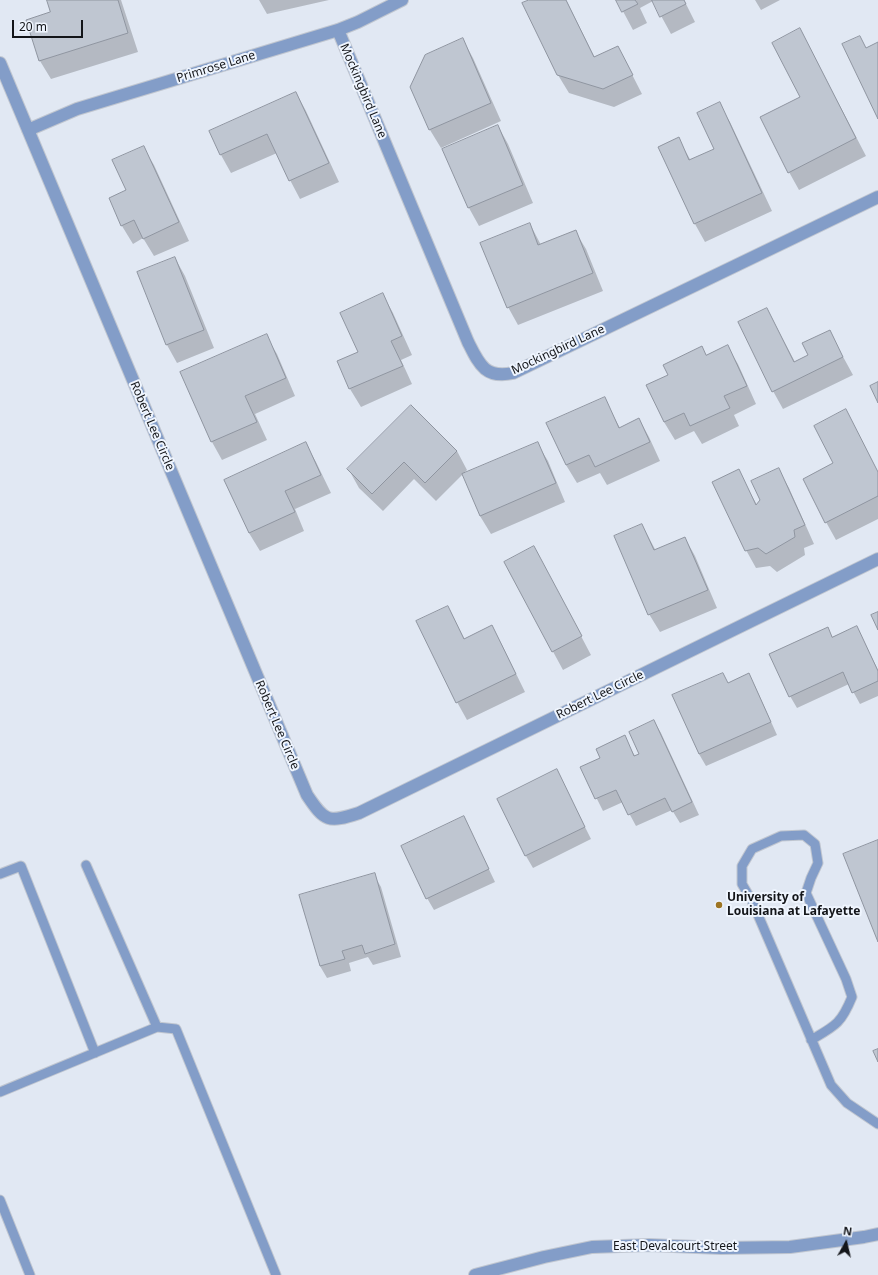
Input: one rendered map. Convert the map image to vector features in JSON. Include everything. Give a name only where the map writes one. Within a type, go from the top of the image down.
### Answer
[{"type":"street","name":"Primrose Lane","points":[[28,130],[78,109],[338,30],[358,22],[402,0]]},
{"type":"street","name":"Mockingbird Lane","points":[[338,30],[468,342],[477,360],[484,369],[493,374],[504,375],[513,373],[878,198]]},
{"type":"street","name":"Robert Lee Circle","points":[[0,63],[307,795],[317,811],[324,817],[341,819],[359,813],[878,558]]},
{"type":"street","name":"East Devalcourt Street","points":[[475,1275],[544,1257],[592,1247],[649,1245],[721,1248],[790,1247],[878,1234]]},
{"type":"lane","points":[[811,1040],[835,1026],[846,1012],[852,997],[846,979],[806,893],[818,863],[815,844],[804,835],[781,836],[752,849],[742,866],[742,884],[752,902],[811,1040],[831,1085],[847,1103],[878,1124]]},
{"type":"lane","points":[[86,865],[158,1027]]},
{"type":"lane","points":[[0,874],[21,866],[95,1053]]},
{"type":"lane","points":[[0,1092],[158,1027],[176,1029],[276,1275]]},
{"type":"lane","points":[[0,1200],[30,1275]]},
{"type":"building","points":[[47,0],[118,0],[128,33],[39,61],[26,20],[50,12]]},
{"type":"building","points":[[529,0],[566,0],[594,57],[618,46],[633,75],[603,89],[557,75],[522,3]]},
{"type":"building","points":[[616,0],[635,0],[638,4],[622,12]]},
{"type":"building","points":[[652,0],[684,0],[686,4],[660,17]]},
{"type":"building","points":[[800,28],[856,138],[788,173],[760,117],[800,97],[772,43]]},
{"type":"building","points":[[860,36],[866,48],[878,42],[878,119],[842,44]]},
{"type":"building","points":[[463,38],[491,103],[429,130],[410,87],[425,55]]},
{"type":"building","points":[[296,92],[329,163],[289,181],[267,134],[220,155],[209,131]]},
{"type":"building","points":[[720,102],[762,193],[694,224],[658,147],[679,137],[689,160],[714,149],[697,113]]},
{"type":"building","points":[[498,125],[523,185],[468,208],[442,149]]},
{"type":"building","points":[[144,146],[179,222],[143,239],[134,220],[121,226],[109,198],[126,190],[112,160]]},
{"type":"building","points":[[530,223],[538,245],[576,230],[593,273],[507,308],[480,243]]},
{"type":"building","points":[[175,257],[204,330],[166,345],[137,272]]},
{"type":"building","points":[[383,293],[402,336],[391,341],[403,366],[349,389],[337,361],[358,352],[340,313]]},
{"type":"building","points":[[767,308],[794,362],[808,355],[802,343],[830,330],[843,357],[772,392],[738,322]]},
{"type":"building","points":[[267,334],[286,378],[245,396],[257,422],[211,442],[180,372]]},
{"type":"building","points":[[728,345],[747,386],[724,396],[730,408],[690,426],[684,413],[664,422],[646,385],[668,375],[663,365],[702,346],[706,355]]},
{"type":"building","points":[[878,382],[878,403],[870,386]]},
{"type":"building","points":[[605,397],[619,428],[639,418],[650,442],[595,467],[589,455],[566,465],[546,423]]},
{"type":"building","points":[[411,405],[457,451],[425,483],[404,462],[372,494],[347,469]]},
{"type":"building","points":[[846,409],[878,472],[878,496],[825,523],[803,479],[833,463],[814,426]]},
{"type":"building","points":[[306,442],[321,475],[285,491],[295,512],[249,533],[224,480]]},
{"type":"building","points":[[538,442],[556,483],[480,516],[462,474]]},
{"type":"building","points":[[779,468],[805,525],[794,530],[795,537],[766,554],[758,548],[745,551],[712,482],[739,469],[756,505],[760,500],[751,481]]},
{"type":"building","points":[[642,524],[654,550],[685,537],[708,590],[648,615],[614,536]]},
{"type":"building","points":[[534,546],[582,636],[552,652],[504,562]]},
{"type":"building","points":[[448,606],[464,639],[492,625],[516,674],[456,703],[416,621]]},
{"type":"building","points":[[878,612],[878,630],[871,615]]},
{"type":"building","points":[[857,626],[878,671],[878,681],[852,693],[843,672],[789,697],[769,654],[828,627],[832,637]]},
{"type":"building","points":[[723,673],[728,683],[749,673],[771,722],[699,754],[672,695]]},
{"type":"building","points":[[654,720],[692,802],[672,812],[665,798],[628,815],[616,790],[595,799],[580,767],[600,758],[596,749],[625,735],[634,756],[639,754],[629,732]]},
{"type":"building","points":[[557,769],[585,827],[525,856],[497,799]]},
{"type":"building","points":[[464,816],[489,869],[426,899],[401,846]]},
{"type":"building","points":[[878,840],[878,942],[843,854]]},
{"type":"building","points":[[375,873],[395,944],[365,954],[362,945],[342,951],[345,959],[320,966],[299,895]]},
{"type":"building","points":[[878,1049],[878,1062],[873,1051]]},
{"type":"place","name":"University of Louisiana at Lafayette","points":[[719,905]]}]
